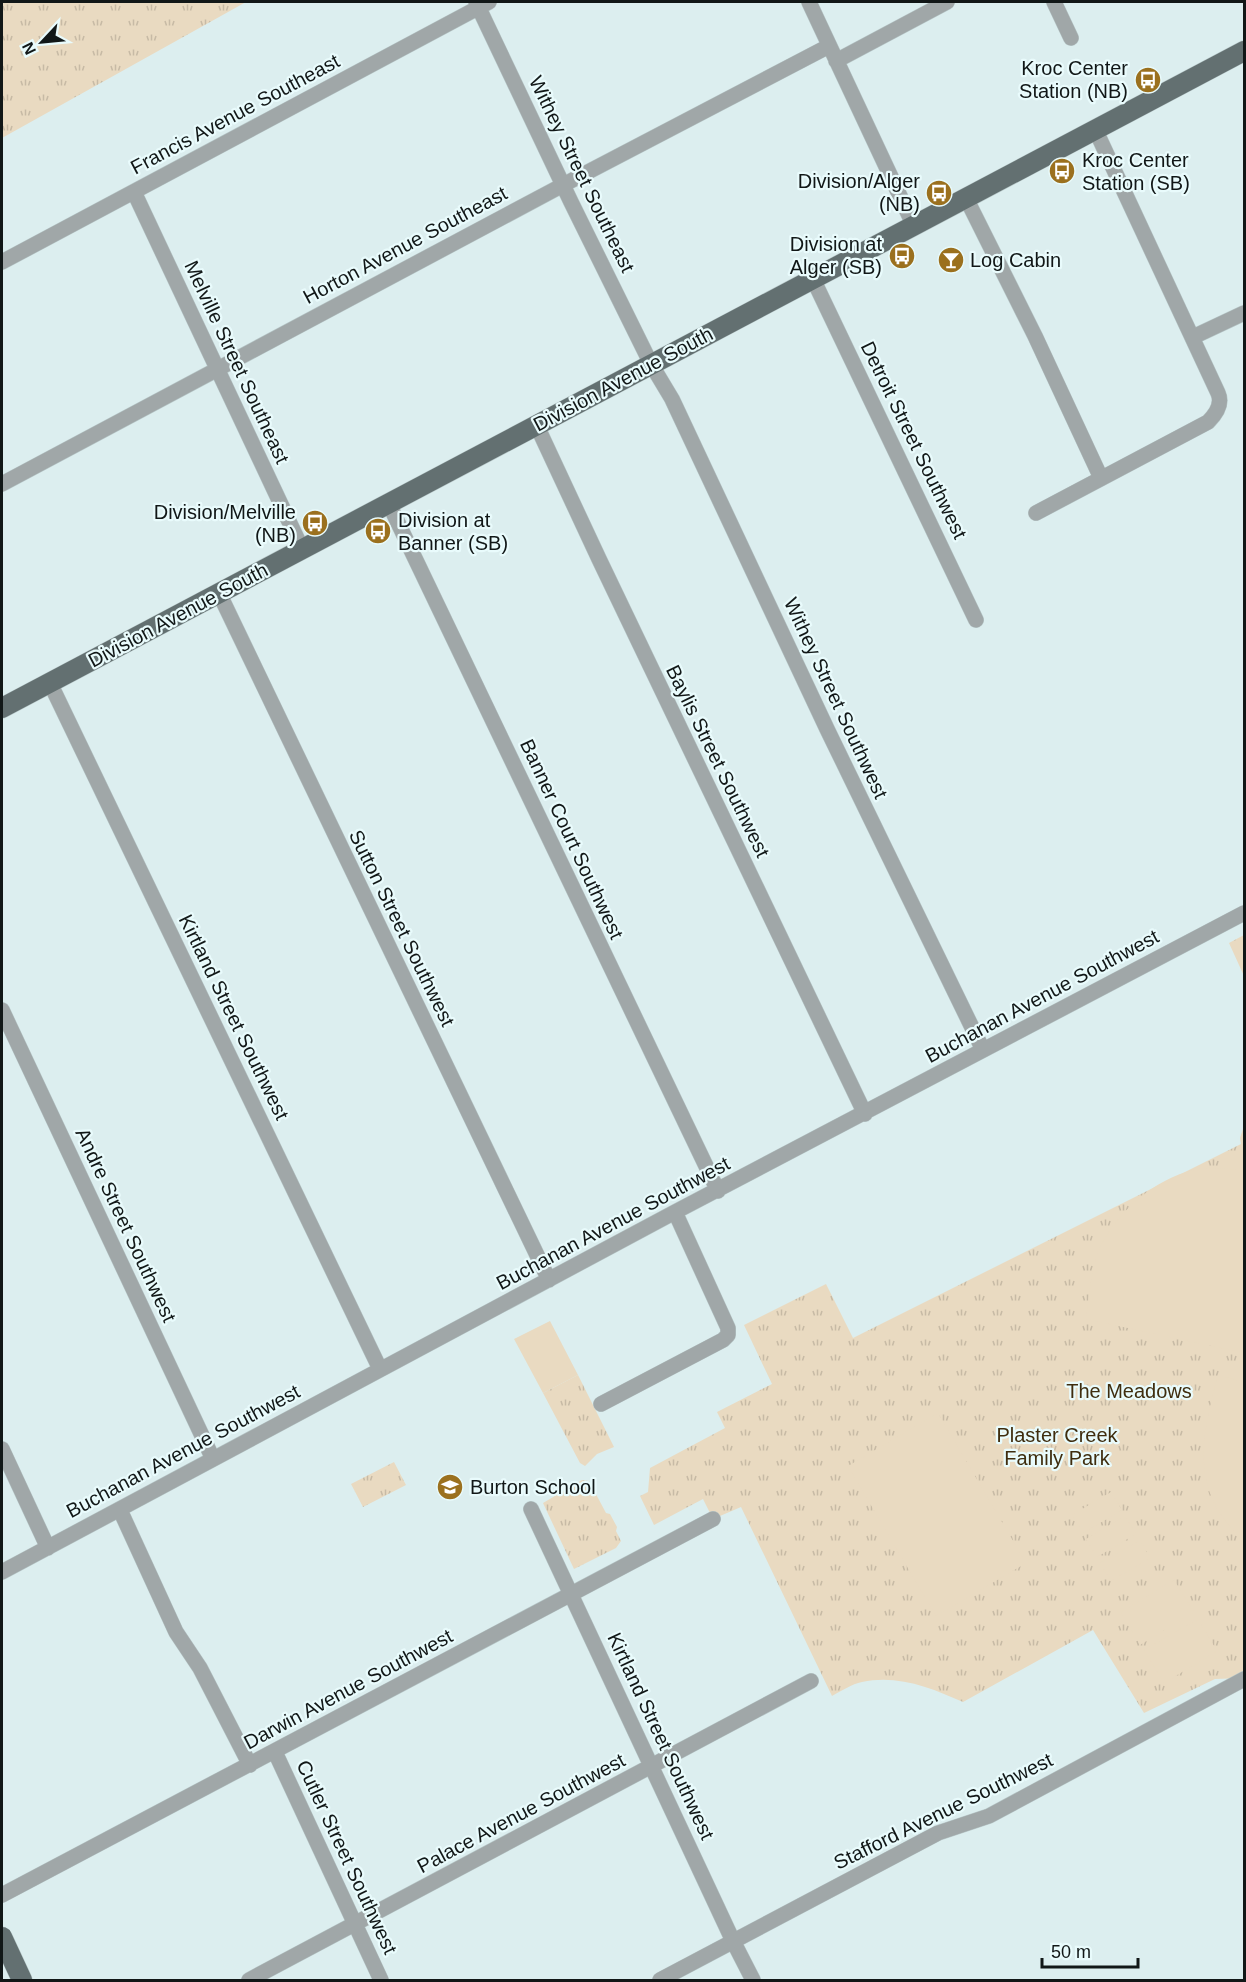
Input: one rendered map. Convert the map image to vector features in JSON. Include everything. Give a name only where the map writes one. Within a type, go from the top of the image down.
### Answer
[{"type":"main road","name":"Division Avenue South","points":[[2,708],[1245,51]]},
{"type":"main road","points":[[2,1937],[21,1980]]},
{"type":"street","points":[[809,2],[914,226]]},
{"type":"street","name":"Horton Avenue Southeast","points":[[2,484],[563,185],[832,53],[946,2]]},
{"type":"street","points":[[1054,2],[1071,38]]},
{"type":"street","name":"Withey Street Southeast","points":[[481,3],[563,185],[651,364]]},
{"type":"street","name":"Francis Avenue Southeast","points":[[2,262],[481,3]]},
{"type":"street","points":[[1036,513],[1208,422],[1217,411],[1220,397],[1095,129]]},
{"type":"street","name":"Melville Street Southeast","points":[[134,192],[302,549]]},
{"type":"street","points":[[966,198],[1035,336],[1101,478]]},
{"type":"street","name":"Detroit Street Southwest","points":[[813,279],[976,620]]},
{"type":"street","points":[[1193,337],[1245,312]]},
{"type":"street","name":"Withey Street Southwest","points":[[651,364],[672,399],[827,729],[983,1050]]},
{"type":"street","name":"Baylis Street Southwest","points":[[536,424],[865,1114]]},
{"type":"street","name":"Banner Court Southwest","points":[[389,504],[718,1191]]},
{"type":"street","name":"Sutton Street Southwest","points":[[219,593],[549,1280]]},
{"type":"street","name":"Kirtland Street Southwest","points":[[50,683],[380,1369]]},
{"type":"street","name":"Buchanan Avenue Southwest","points":[[2,1572],[675,1212],[1245,913]]},
{"type":"street","name":"Andre Street Southwest","points":[[2,1010],[213,1459]]},
{"type":"street","points":[[601,1404],[723,1340],[728,1335],[728,1328],[675,1212]]},
{"type":"street","points":[[2,1449],[48,1548]]},
{"type":"street","name":"Kirtland Street Southwest","points":[[531,1509],[753,1980]]},
{"type":"street","points":[[120,1510],[176,1632],[200,1668],[250,1765]]},
{"type":"street","name":"Darwin Avenue Southwest","points":[[2,1895],[713,1520]]},
{"type":"street","name":"Stafford Avenue Southwest","points":[[660,1980],[938,1833],[989,1816],[1245,1679]]},
{"type":"street","name":"Palace Avenue Southwest","points":[[249,1980],[811,1681]]},
{"type":"street","name":"Cutler Street Southwest","points":[[275,1752],[381,1980]]},
{"type":"green space","points":[[2,2],[246,2],[2,138]]},
{"type":"green space","points":[[1244,935],[1244,976],[1229,943]]},
{"type":"green space","name":"Plaster Creek Family Park","points":[[1244,1126],[1244,1678],[1215,1679],[1144,1713],[1093,1630],[963,1702],[927,1687],[888,1680],[858,1683],[832,1696],[741,1507],[713,1519],[703,1499],[654,1525],[640,1496],[648,1492],[650,1468],[725,1428],[717,1412],[772,1384],[744,1325],[826,1284],[853,1338],[1241,1144],[1240,1138]]},
{"type":"green space","points":[[1213,1168],[1244,1170],[1244,1353],[1086,1319],[1091,1279],[1097,1255],[1111,1228],[1121,1216],[1145,1194],[1172,1177],[1192,1170]]},
{"type":"green space","points":[[550,1321],[578,1375],[543,1393],[514,1339]]},
{"type":"green space","points":[[578,1375],[614,1447],[597,1454],[585,1466],[580,1463],[543,1393]]},
{"type":"green space","points":[[1218,1375],[1244,1382],[1244,1540],[1226,1522],[1214,1503],[1207,1484],[1204,1442]]},
{"type":"green space","points":[[938,1413],[1026,1563],[936,1616],[848,1466]]},
{"type":"green space","points":[[394,1462],[406,1485],[363,1507],[351,1484]]},
{"type":"green space","points":[[582,1480],[589,1481],[606,1513],[610,1514],[617,1527],[616,1531],[621,1541],[616,1548],[574,1569],[543,1503]]},
{"type":"green space","points":[[1111,1492],[1122,1510],[1083,1533],[1072,1515]]},
{"type":"green space","points":[[1125,1516],[1136,1534],[1097,1557],[1086,1539]]},
{"type":"green space","points":[[1140,1540],[1150,1558],[1111,1581],[1100,1563]]},
{"type":"green space","points":[[1174,1580],[1194,1612],[1140,1645],[1121,1612]]},
{"type":"green space","points":[[1198,1619],[1217,1651],[1164,1683],[1144,1650]]},
{"type":"place","name":"Kroc Center Station (NB)","points":[[1148,80]]},
{"type":"place","name":"Kroc Center Station (SB)","points":[[1062,171]]},
{"type":"place","name":"Division/Alger (NB)","points":[[939,193]]},
{"type":"place","name":"Division at Alger (SB)","points":[[902,256]]},
{"type":"place","name":"Log Cabin","points":[[951,260]]},
{"type":"place","name":"Division/Melville (NB)","points":[[315,523]]},
{"type":"place","name":"Division at Banner (SB)","points":[[378,531]]},
{"type":"place","name":"Burton School","points":[[450,1487]]},
{"type":"park label","name":"The Meadows","points":[[1129,1391]]}]
